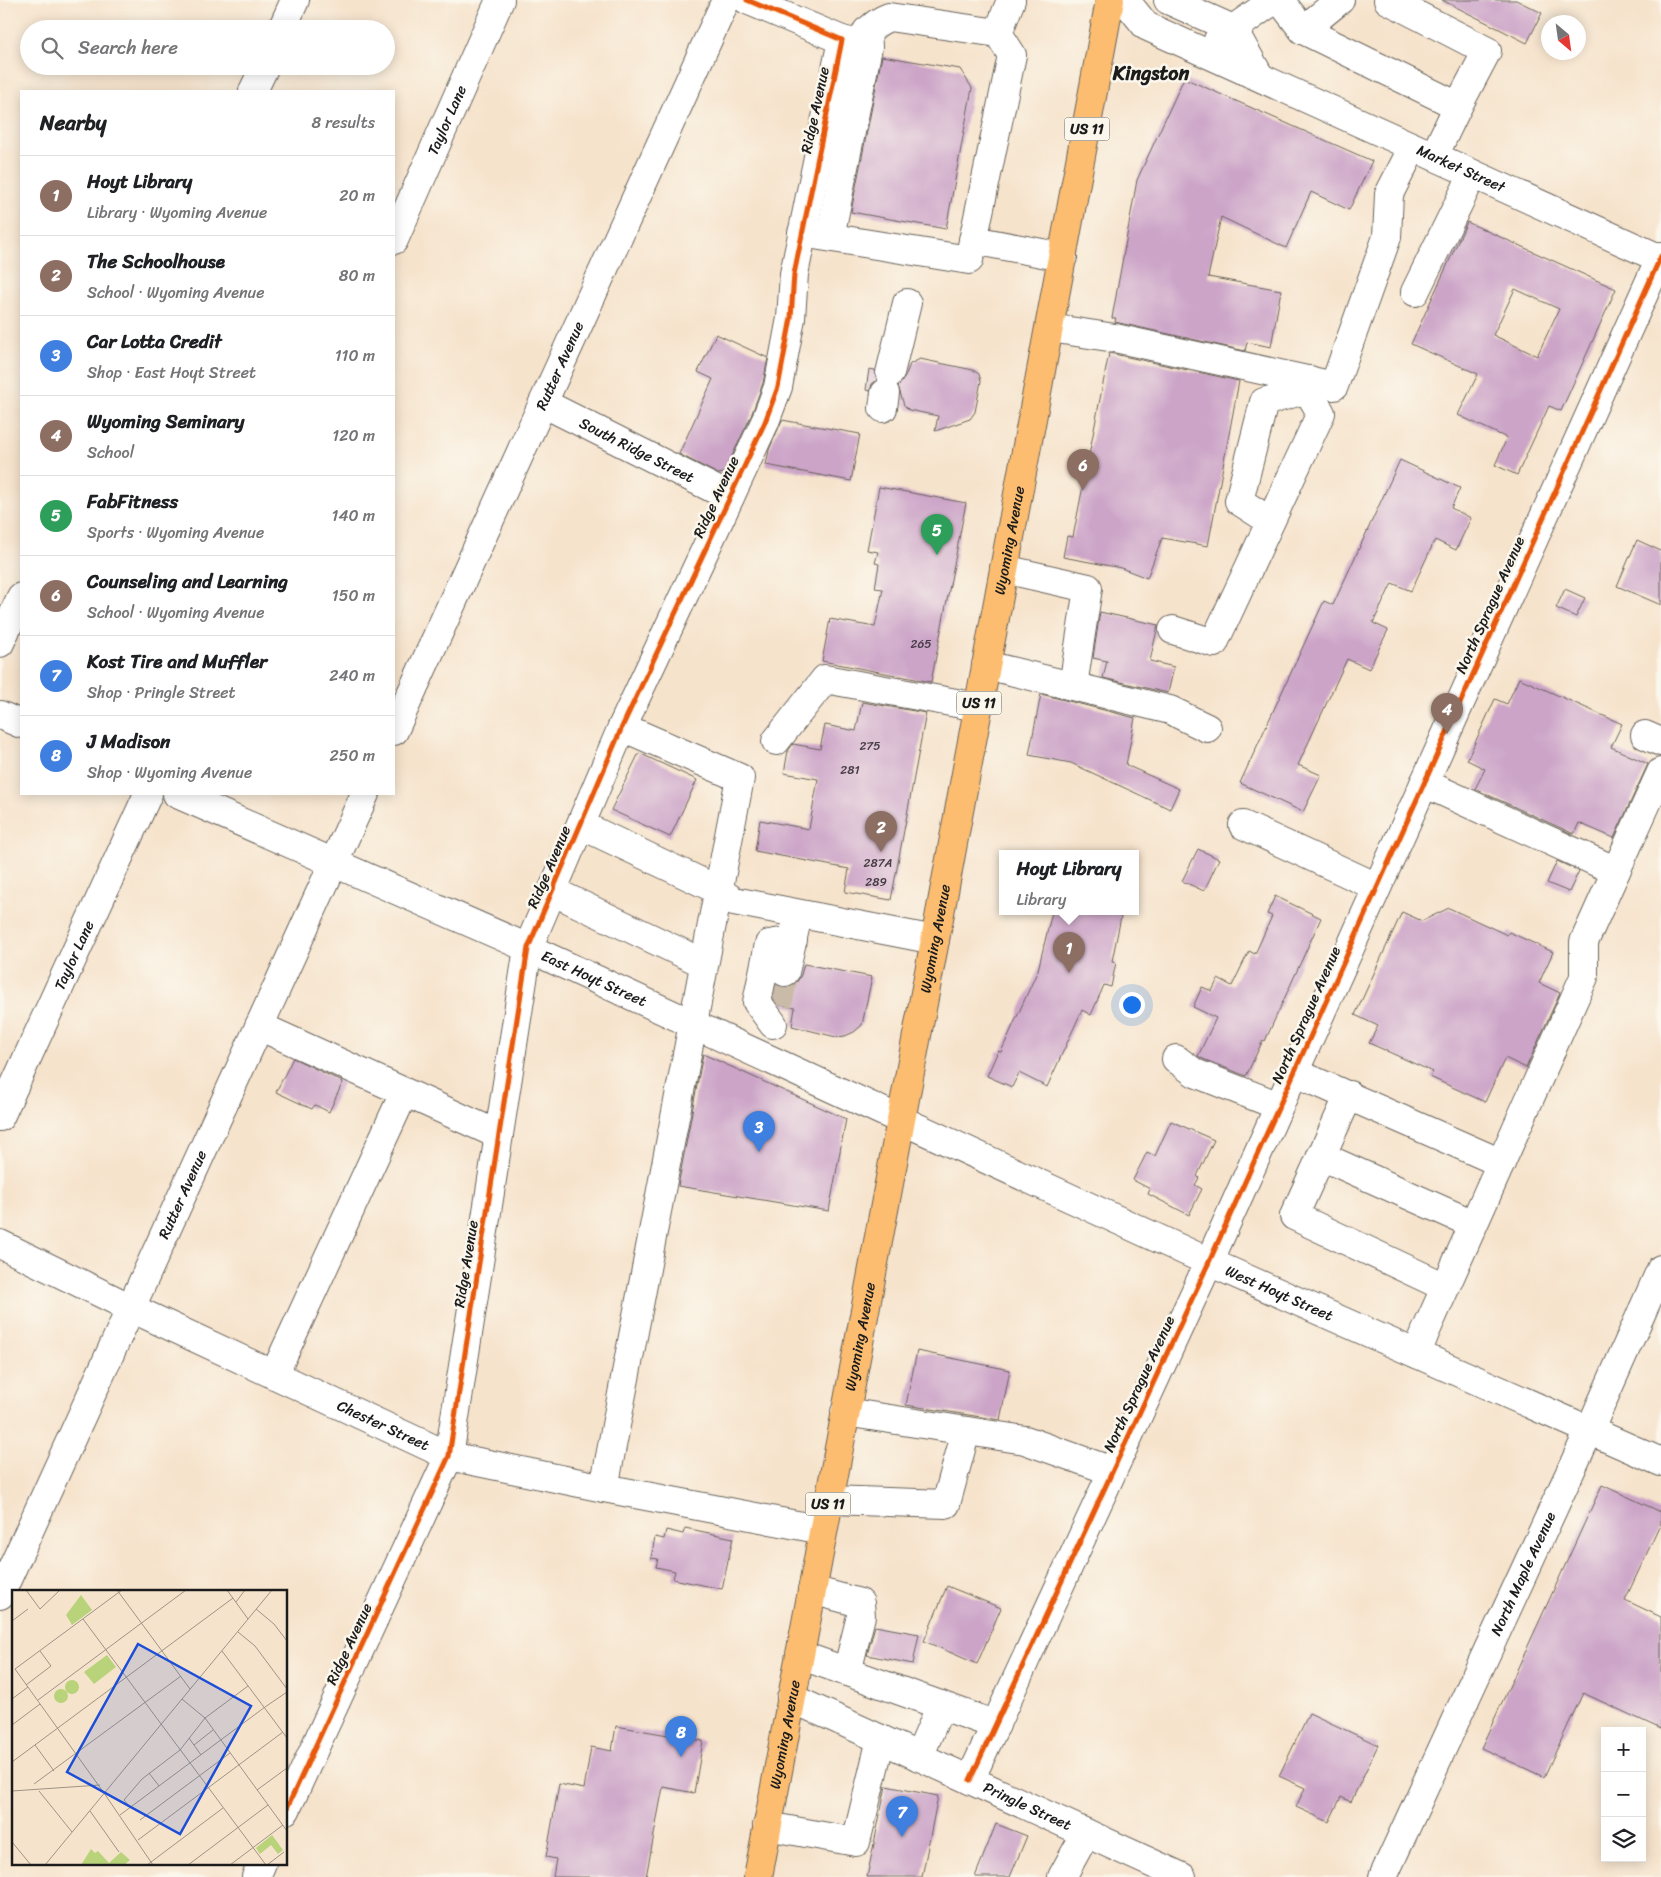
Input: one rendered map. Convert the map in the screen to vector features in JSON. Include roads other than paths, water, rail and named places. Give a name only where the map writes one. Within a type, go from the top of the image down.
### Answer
[{"type":"main road","name":"Wyoming Avenue","points":[[758,1877],[936,940],[1110,0]]},
{"type":"street","points":[[286,20],[295,0]]},
{"type":"street","name":"Taylor Lane","points":[[395,238],[500,0]]},
{"type":"street","name":"Rutter Avenue","points":[[395,729],[726,0]]},
{"type":"street","points":[[747,0],[856,38],[877,22],[889,17],[998,33],[1012,55],[969,260],[816,235]]},
{"type":"street","points":[[998,33],[1010,0]]},
{"type":"street","name":"Market Street","points":[[1124,0],[1146,26],[1661,258]]},
{"type":"street","points":[[1168,0],[1232,29],[1260,77]]},
{"type":"street","points":[[1202,51],[1274,0]]},
{"type":"street","points":[[1280,0],[1303,30],[1458,106]]},
{"type":"street","points":[[1303,30],[1340,0]]},
{"type":"street","points":[[1050,328],[1115,338],[1309,384],[1334,386],[1387,238],[1389,194],[1424,152],[1458,106],[1487,51],[1388,0]]},
{"type":"street","name":"Ridge Avenue","points":[[288,1806],[449,1456],[528,948],[622,727],[730,497],[778,387],[791,318],[794,274],[816,235],[856,38]]},
{"type":"street","points":[[253,90],[261,75]]},
{"type":"street","points":[[1415,292],[1473,174]]},
{"type":"street","points":[[973,240],[1063,257]]},
{"type":"street","name":"North Sprague Avenue","points":[[970,1780],[1208,1262],[1661,258]]},
{"type":"street","points":[[886,391],[907,303]]},
{"type":"street","points":[[1173,630],[1214,643],[1321,413],[1309,384]]},
{"type":"street","points":[[1270,521],[1238,501],[1264,402],[1309,384]]},
{"type":"street","name":"South Ridge Street","points":[[543,403],[730,497]]},
{"type":"street","points":[[1004,569],[1088,588],[1073,686]]},
{"type":"street","points":[[0,643],[20,599]]},
{"type":"street","points":[[986,665],[1170,710],[1207,728]]},
{"type":"street","points":[[776,741],[825,679],[978,707]]},
{"type":"street","points":[[0,715],[20,724]]},
{"type":"street","points":[[604,1488],[703,963],[740,778],[622,727]]},
{"type":"street","points":[[1417,1354],[1584,977],[1584,942],[1661,772]]},
{"type":"street","points":[[1424,783],[1616,871]]},
{"type":"street","name":"Taylor Lane","points":[[0,1117],[148,795]]},
{"type":"street","name":"East Hoyt Street","points":[[179,795],[528,948],[901,1120]]},
{"type":"street","name":"Rutter Avenue","points":[[0,1596],[365,795]]},
{"type":"street","points":[[580,825],[718,890],[734,901],[936,940]]},
{"type":"street","points":[[1243,825],[1377,887]]},
{"type":"street","points":[[552,891],[703,963]]},
{"type":"street","points":[[785,972],[799,913]]},
{"type":"street","points":[[765,1057],[776,1014],[757,1002],[769,944],[793,940]]},
{"type":"street","points":[[260,1026],[499,1135]]},
{"type":"street","points":[[1176,1059],[1194,1073],[1278,1106]]},
{"type":"street","points":[[1294,1072],[1501,1162]]},
{"type":"street","points":[[274,1374],[404,1093]]},
{"type":"street","points":[[1348,1095],[1294,1216],[1446,1286]]},
{"type":"street","name":"West Hoyt Street","points":[[901,1120],[1208,1262],[1590,1429],[1661,1462]]},
{"type":"street","points":[[1321,1156],[1473,1224]]},
{"type":"street","name":"Chester Street","points":[[0,1244],[131,1308],[449,1456],[823,1530]]},
{"type":"street","name":"North Maple Avenue","points":[[1383,1877],[1590,1429],[1661,1269]]},
{"type":"street","points":[[845,1412],[1025,1440],[1112,1471]]},
{"type":"street","points":[[829,1500],[946,1504],[966,1431]]},
{"type":"street","points":[[812,1590],[860,1603],[861,1616],[847,1672]]},
{"type":"street","points":[[800,1655],[996,1725]]},
{"type":"street","name":"Pringle Street","points":[[791,1698],[1182,1877]]},
{"type":"street","points":[[919,1757],[942,1706]]},
{"type":"street","points":[[767,1826],[856,1842],[881,1739]]},
{"type":"street","points":[[1062,1877],[1086,1833]]},
{"type":"street","points":[[256,1877],[262,1864]]},
{"type":"tunnel","points":[[778,1005],[785,972]]},
{"type":"place","name":"Counseling and Learning","points":[[1083,490]]},
{"type":"place","name":"FabFitness","points":[[937,555]]},
{"type":"place","name":"Wyoming Seminary","points":[[1447,734]]},
{"type":"place","name":"The Schoolhouse","points":[[881,852]]},
{"type":"place","name":"Hoyt Library","points":[[1069,973]]},
{"type":"place","name":"Car Lotta Credit","points":[[759,1152]]},
{"type":"place","name":"J Madison","points":[[681,1757]]},
{"type":"place","name":"Kost Tire and Muffler","points":[[902,1837]]},
{"type":"district","name":"Kingston","points":[[1151,73]]}]
